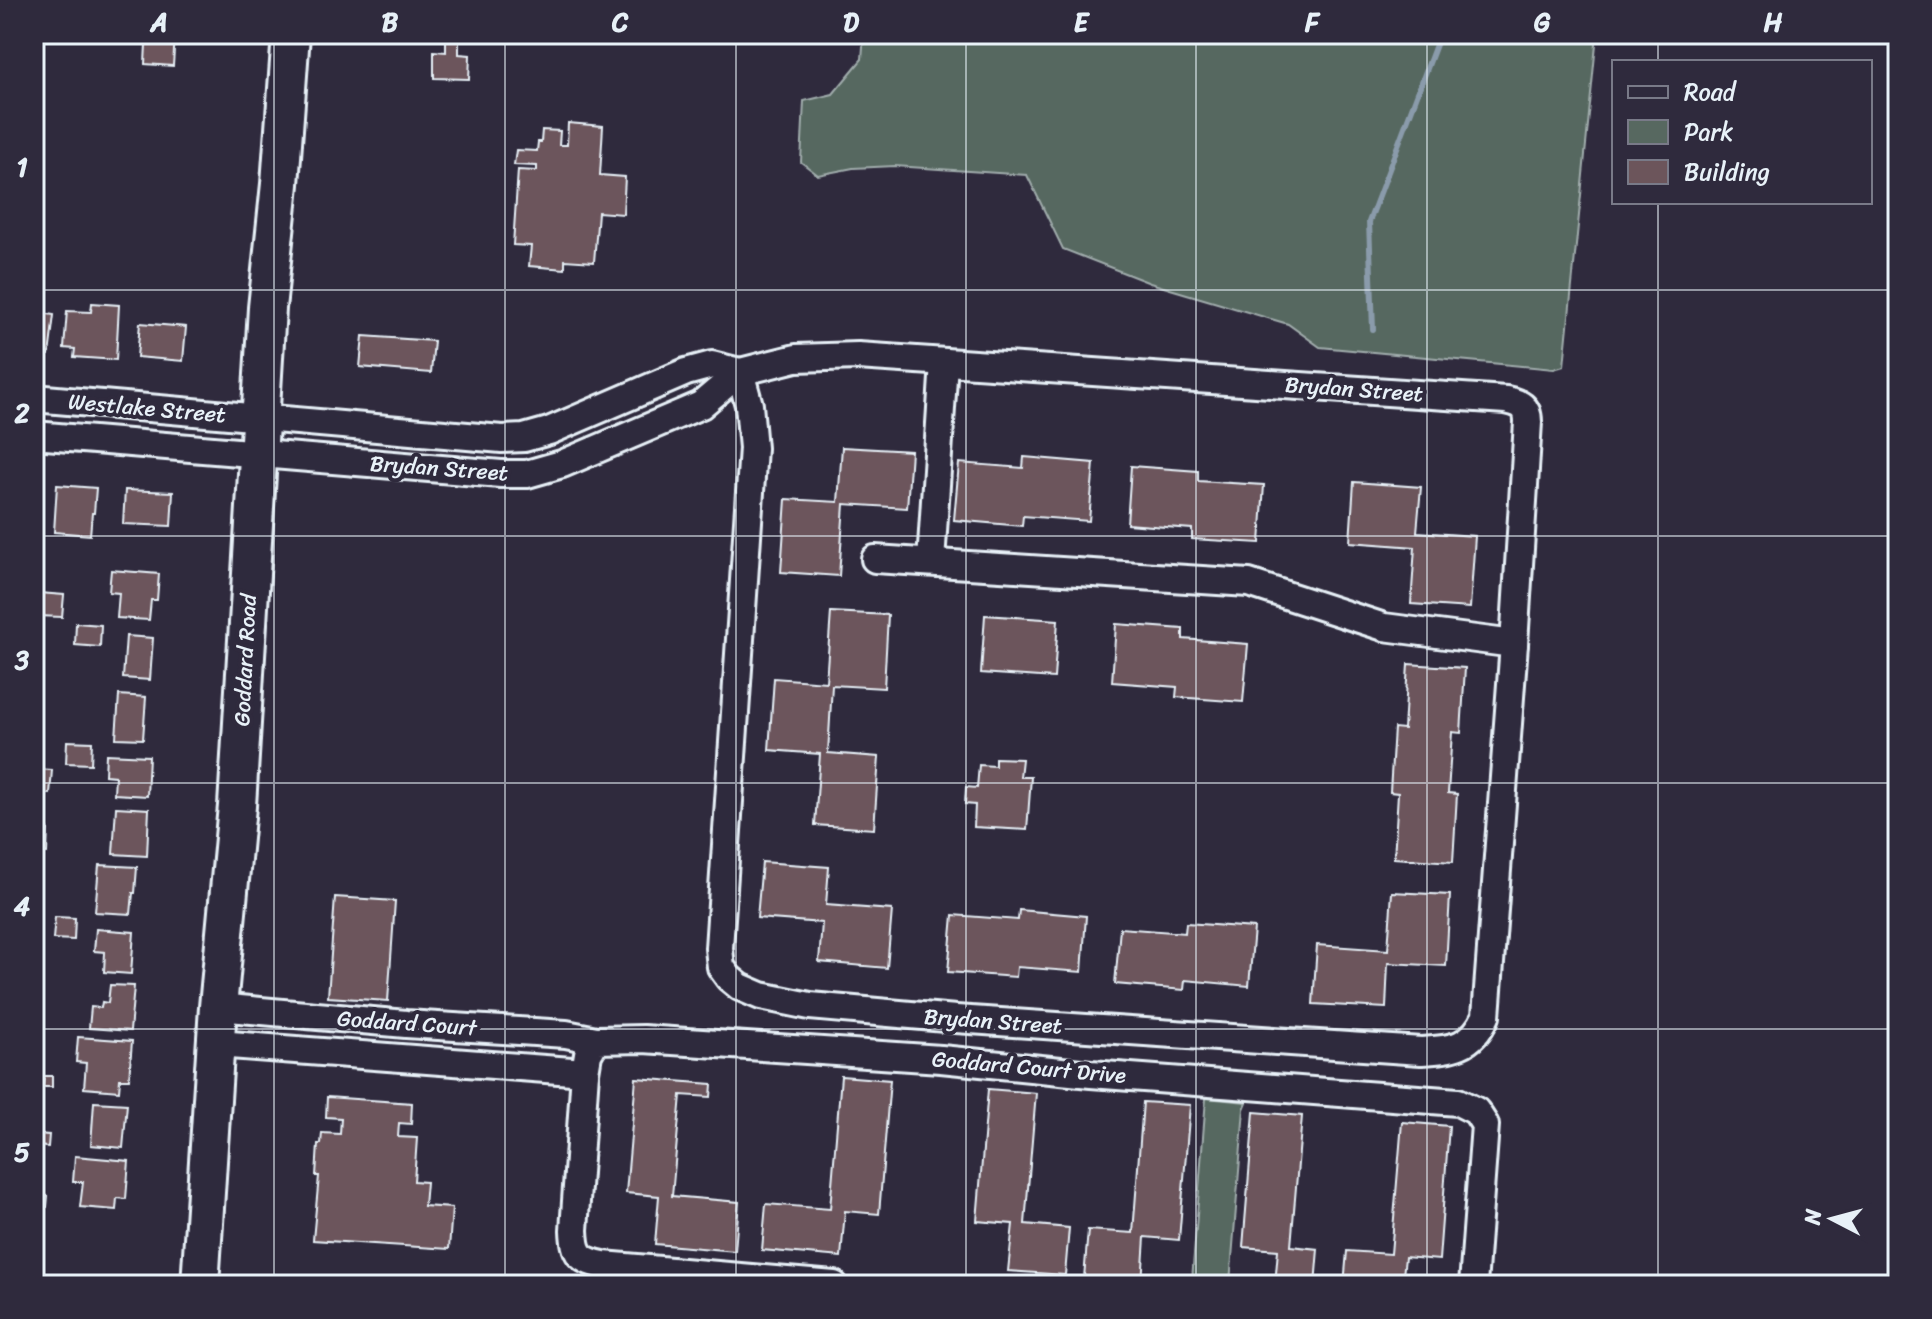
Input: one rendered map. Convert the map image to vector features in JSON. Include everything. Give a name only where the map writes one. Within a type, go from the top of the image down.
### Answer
[{"type":"main road","name":"Goddard Road","points":[[200,1285],[218,1007],[237,806],[267,308],[291,34]]},
{"type":"street","name":"Brydan Street","points":[[259,436],[501,474],[527,474],[562,464],[701,405],[740,372],[796,358],[858,356],[1517,403],[1525,407],[1528,422],[1486,1016],[1479,1031],[1470,1040],[1450,1049],[1421,1051],[956,1019],[810,1006],[761,996],[740,987],[729,978],[721,967],[719,948],[753,448],[749,405],[740,372]]},
{"type":"street","points":[[931,562],[944,362]]},
{"type":"street","name":"Brydan Street","points":[[259,436],[524,438],[549,431],[686,372],[712,365],[740,372]]},
{"type":"street","name":"Westlake Street","points":[[34,398],[259,436]]},
{"type":"street","name":"Westlake Street","points":[[34,435],[259,436]]},
{"type":"street","points":[[875,559],[1249,583],[1384,627],[1514,644]]},
{"type":"street","name":"Goddard Court","points":[[218,1007],[406,1024],[566,1034],[590,1055]]},
{"type":"street","name":"Goddard Court Drive","points":[[590,1055],[643,1039],[869,1054],[1458,1102],[1476,1111],[1485,1125],[1473,1285]]},
{"type":"street","name":"Goddard Court","points":[[217,1044],[590,1055]]},
{"type":"street","points":[[590,1055],[574,1230],[575,1243],[586,1262],[834,1285]]},
{"type":"green space","points":[[864,34],[1597,34],[1564,366],[1554,369],[1320,347],[1288,324],[1150,283],[1063,249],[1027,175],[895,166],[853,168],[818,175],[801,162],[804,101],[833,94],[862,59]]},
{"type":"green space","points":[[1206,1098],[1247,1102],[1230,1283],[1192,1280]]},
{"type":"building","points":[[135,34],[175,34],[173,66],[145,64],[146,44],[134,43]]},
{"type":"building","points":[[446,37],[459,37],[459,54],[470,55],[469,79],[434,78],[434,51],[446,52]]},
{"type":"building","points":[[568,123],[603,126],[600,175],[625,177],[623,214],[598,212],[594,262],[565,260],[565,269],[529,266],[531,246],[513,245],[518,170],[537,171],[537,166],[514,165],[516,150],[537,151],[542,130],[560,131],[559,145],[567,145]]},
{"type":"building","points":[[92,303],[119,305],[116,360],[74,357],[75,349],[64,348],[67,311],[91,312]]},
{"type":"building","points":[[34,312],[54,315],[49,355],[34,353]]},
{"type":"building","points":[[140,323],[186,327],[183,361],[137,357]]},
{"type":"building","points":[[363,336],[434,341],[431,373],[360,367]]},
{"type":"building","points":[[842,447],[911,451],[907,508],[844,504],[839,576],[781,572],[786,499],[838,502]]},
{"type":"building","points":[[1024,457],[1094,463],[1089,521],[1023,516],[1022,526],[954,520],[959,463],[1023,468]]},
{"type":"building","points":[[1131,466],[1198,471],[1198,481],[1264,485],[1260,543],[1192,539],[1192,529],[1127,524]]},
{"type":"building","points":[[1354,482],[1421,487],[1417,532],[1475,536],[1470,608],[1411,604],[1415,547],[1350,542]]},
{"type":"building","points":[[57,485],[96,488],[90,535],[54,532]]},
{"type":"building","points":[[125,490],[173,492],[171,526],[123,524]]},
{"type":"building","points":[[111,570],[159,574],[157,600],[151,600],[149,620],[117,618],[119,593],[109,592]]},
{"type":"building","points":[[39,593],[64,595],[62,617],[38,616]]},
{"type":"building","points":[[831,612],[888,615],[884,688],[832,685],[828,753],[879,757],[874,829],[815,825],[820,754],[769,750],[774,678],[826,682]]},
{"type":"building","points":[[985,615],[1058,620],[1054,678],[981,673]]},
{"type":"building","points":[[76,623],[101,625],[100,647],[75,645]]},
{"type":"building","points":[[1116,624],[1183,629],[1183,639],[1248,644],[1243,702],[1176,697],[1177,687],[1112,682]]},
{"type":"building","points":[[126,636],[153,638],[150,680],[123,678]]},
{"type":"building","points":[[1408,664],[1465,668],[1461,733],[1452,732],[1448,793],[1457,794],[1453,862],[1394,858],[1398,793],[1390,792],[1394,728],[1404,729]]},
{"type":"building","points":[[119,695],[146,697],[143,739],[116,738]]},
{"type":"building","points":[[67,741],[92,742],[91,764],[66,763]]},
{"type":"building","points":[[106,754],[149,756],[147,796],[114,794],[115,776],[105,775]]},
{"type":"building","points":[[995,758],[1022,759],[1020,777],[1031,777],[1027,830],[974,827],[975,805],[965,804],[966,787],[977,788],[979,765],[995,766]]},
{"type":"building","points":[[34,769],[52,770],[50,794],[34,793]]},
{"type":"building","points":[[116,807],[149,809],[147,856],[113,854]]},
{"type":"building","points":[[34,827],[48,828],[47,853],[34,852]]},
{"type":"building","points":[[762,862],[829,867],[826,905],[892,910],[887,968],[819,962],[822,923],[757,918]]},
{"type":"building","points":[[99,865],[137,867],[131,914],[95,912]]},
{"type":"building","points":[[1392,892],[1450,895],[1446,966],[1388,963],[1386,1008],[1313,1004],[1317,945],[1388,950]]},
{"type":"building","points":[[335,897],[395,901],[388,1001],[328,997]]},
{"type":"building","points":[[1019,910],[1086,916],[1082,972],[1017,967],[1016,977],[948,972],[953,915],[1018,920]]},
{"type":"building","points":[[55,917],[75,918],[74,940],[53,939]]},
{"type":"building","points":[[1186,923],[1254,928],[1249,986],[1185,980],[1184,990],[1115,984],[1120,928],[1185,933]]},
{"type":"building","points":[[96,929],[134,932],[131,974],[104,972],[105,952],[94,951]]},
{"type":"building","points":[[110,985],[134,986],[130,1031],[89,1028],[91,1007],[101,1008],[102,1002],[108,1003]]},
{"type":"building","points":[[78,1037],[132,1041],[129,1079],[120,1079],[119,1091],[84,1088],[86,1063],[76,1062]]},
{"type":"building","points":[[44,1076],[52,1076],[52,1087],[43,1087]]},
{"type":"building","points":[[841,1076],[890,1080],[879,1214],[845,1211],[841,1257],[762,1250],[766,1204],[830,1209]]},
{"type":"building","points":[[636,1078],[712,1084],[711,1097],[681,1095],[672,1196],[739,1202],[735,1251],[655,1244],[659,1196],[626,1193]]},
{"type":"building","points":[[988,1089],[1036,1093],[1025,1224],[1069,1228],[1065,1275],[1008,1271],[1013,1224],[977,1221]]},
{"type":"building","points":[[327,1097],[412,1103],[411,1124],[399,1123],[398,1137],[417,1138],[414,1181],[426,1182],[424,1206],[452,1208],[449,1249],[313,1240],[319,1176],[316,1176],[318,1144],[321,1144],[322,1133],[340,1134],[341,1118],[326,1117]]},
{"type":"building","points":[[94,1102],[127,1104],[123,1148],[91,1145]]},
{"type":"building","points":[[1143,1102],[1190,1105],[1179,1240],[1145,1237],[1142,1283],[1084,1278],[1088,1230],[1133,1233]]},
{"type":"building","points":[[1254,1112],[1302,1116],[1291,1246],[1318,1249],[1315,1285],[1275,1285],[1278,1250],[1243,1247]]},
{"type":"building","points":[[1402,1122],[1449,1126],[1439,1260],[1405,1257],[1402,1285],[1344,1285],[1347,1251],[1391,1254]]},
{"type":"building","points":[[36,1134],[49,1135],[48,1147],[35,1146]]},
{"type":"building","points":[[75,1156],[129,1161],[126,1199],[117,1198],[116,1210],[80,1207],[83,1182],[73,1182]]},
{"type":"building","points":[[34,1195],[48,1196],[47,1207],[34,1206]]},
{"type":"waterway","points":[[1373,329],[1369,222],[1440,34]]}]
